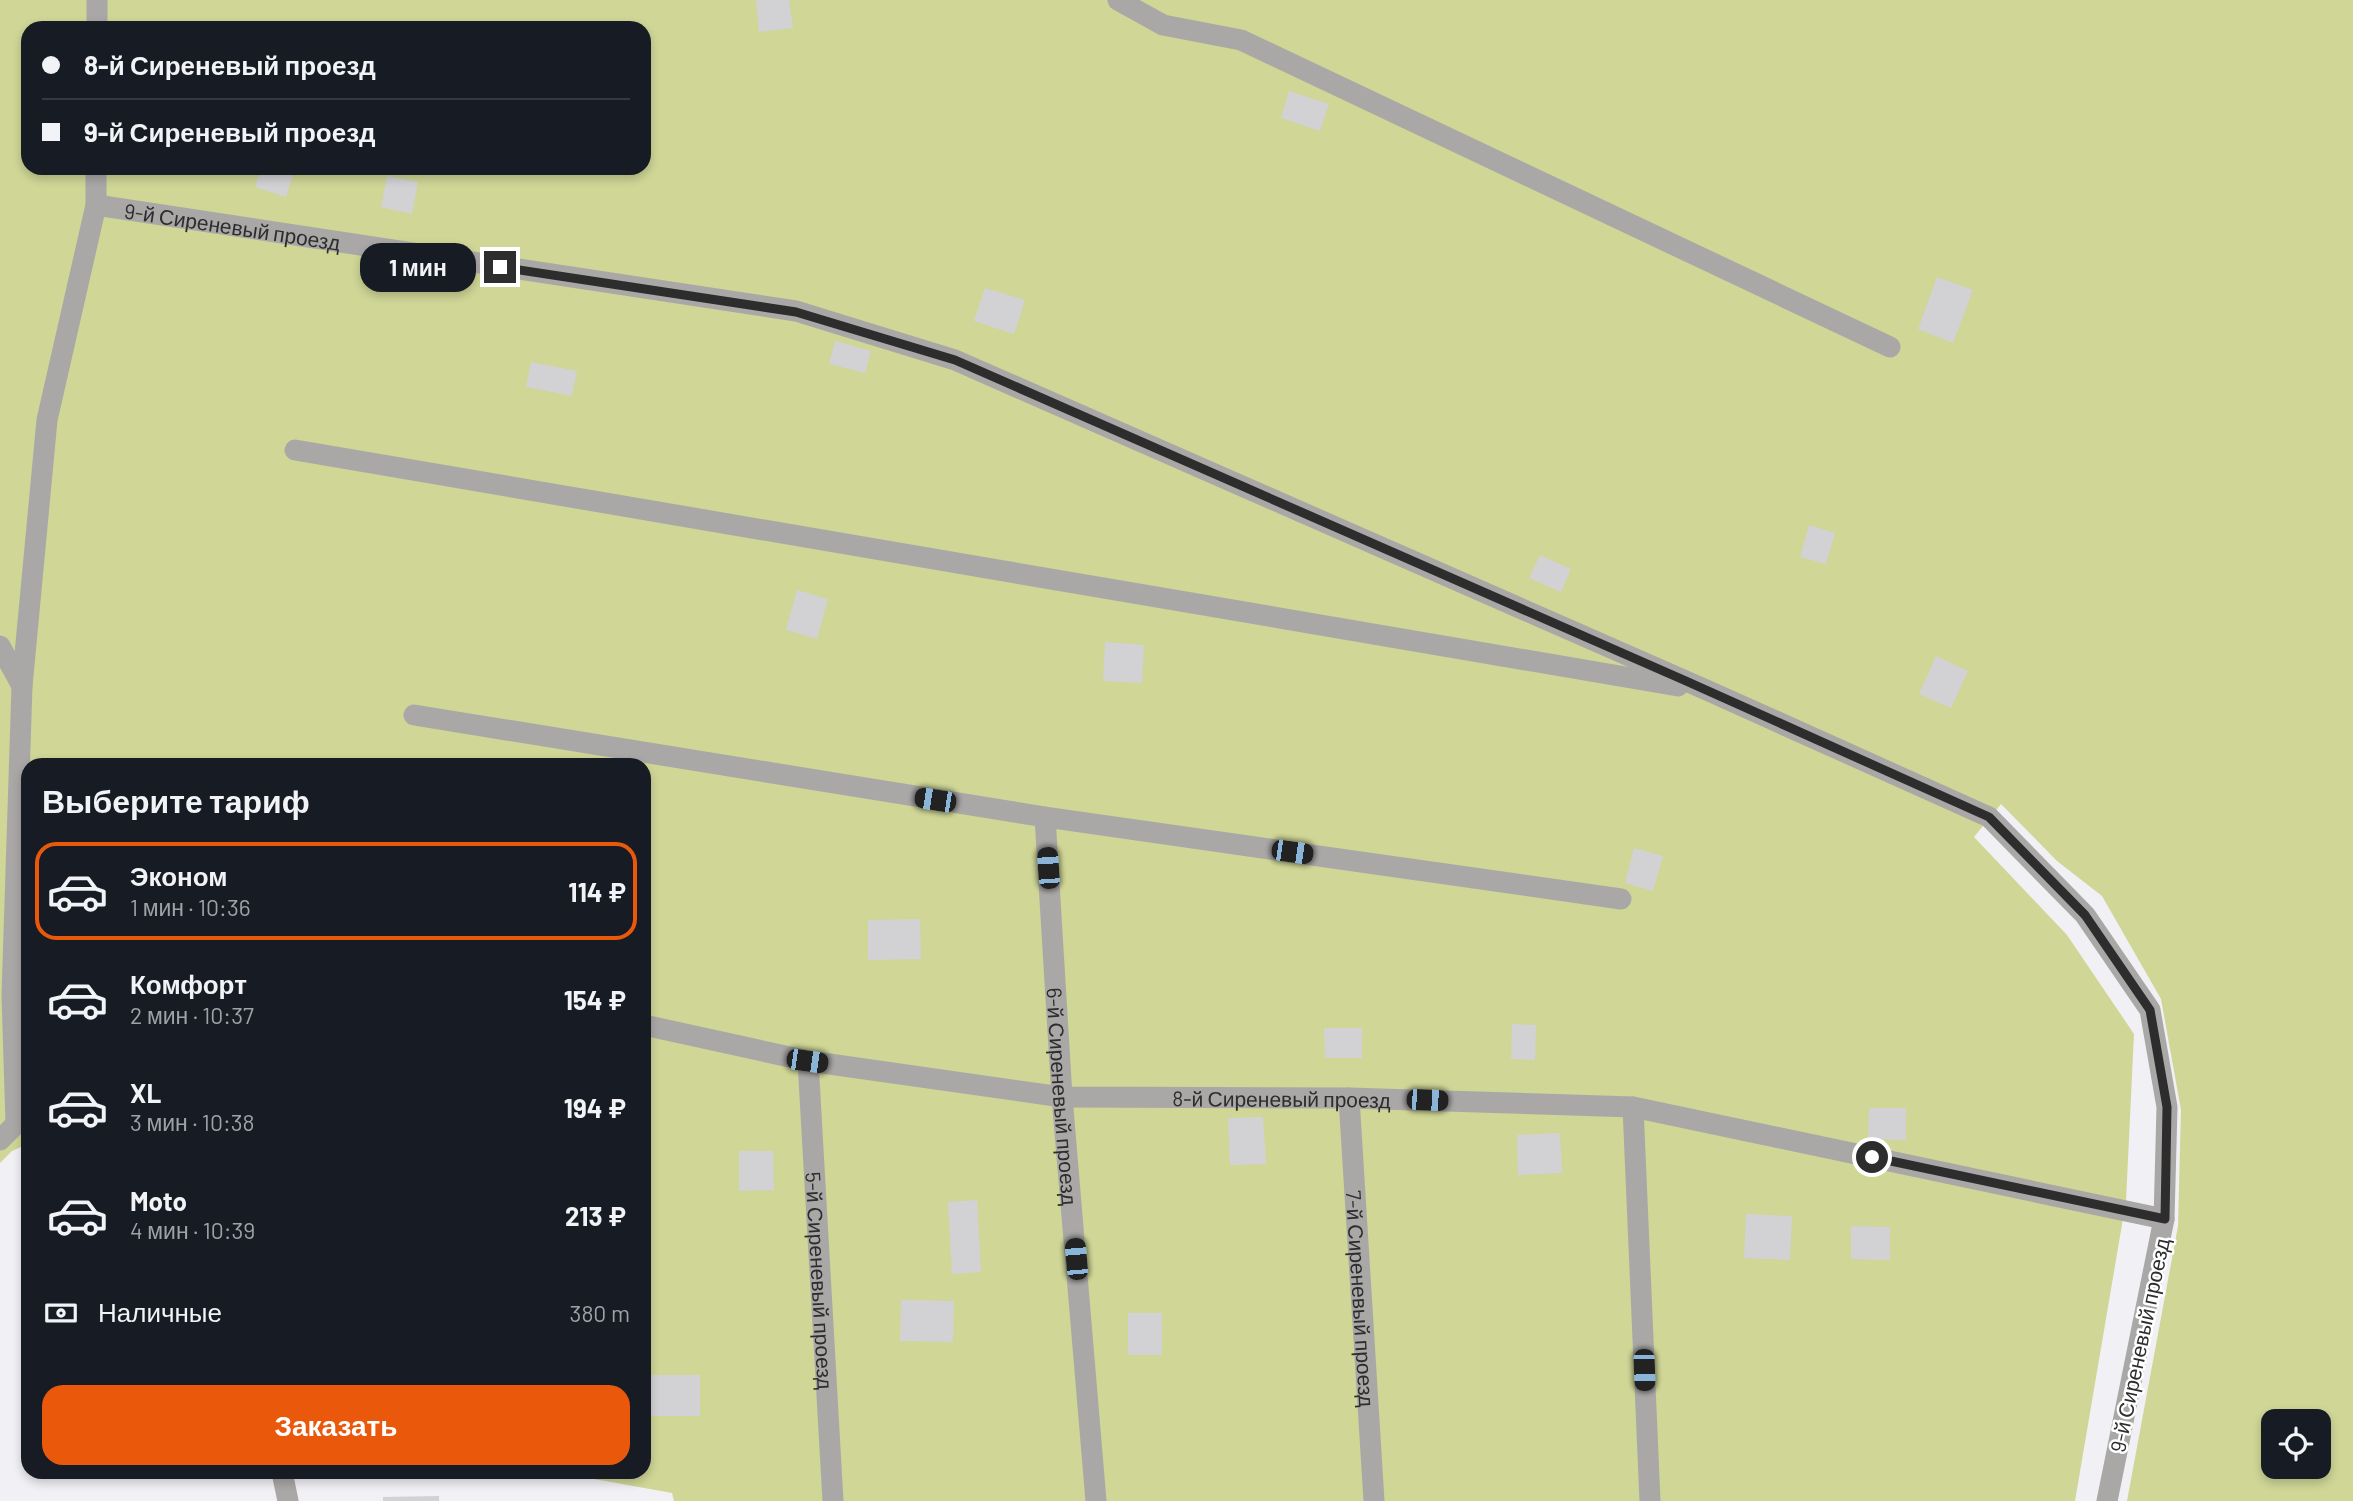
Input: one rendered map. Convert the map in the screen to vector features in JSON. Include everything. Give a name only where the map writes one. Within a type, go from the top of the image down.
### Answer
[{"type":"street","points":[[97,0],[97,21]]},
{"type":"street","points":[[1118,0],[1163,25],[1241,40],[1890,347]]},
{"type":"street","points":[[21,1102],[6,994],[22,686],[47,420],[96,205],[96,175]]},
{"type":"street","name":"9-й Сиреневый проезд","points":[[96,205],[796,312],[955,360],[1989,817],[2085,915],[2150,1010],[2167,1107],[2165,1219],[2107,1501]]},
{"type":"street","points":[[295,450],[1711,692]]},
{"type":"street","points":[[0,646],[22,686]]},
{"type":"street","points":[[414,715],[1045,817],[1621,899]]},
{"type":"street","name":"6-й Сиреневый проезд","points":[[1045,817],[1062,1097],[1096,1501]]},
{"type":"street","name":"8-й Сиреневый проезд","points":[[651,1027],[807,1061],[1062,1097],[1349,1098],[1633,1107],[2165,1219]]},
{"type":"street","name":"5-й Сиреневый проезд","points":[[807,1061],[833,1501]]},
{"type":"street","name":"7-й Сиреневый проезд","points":[[1349,1098],[1374,1501]]},
{"type":"street","points":[[1633,1107],[1650,1501]]},
{"type":"street","points":[[0,1140],[21,1126]]},
{"type":"street","points":[[283,1479],[288,1501]]},
{"type":"green space","points":[[0,0],[2353,0],[2353,1501],[2127,1501],[2178,1226],[2181,1110],[2161,999],[2102,896],[2057,861],[2001,804],[1974,837],[2067,935],[2134,1034],[2126,1201],[2075,1501],[674,1501],[672,1493],[594,1479],[651,1479],[651,758],[21,758],[21,1147],[12,1151],[0,1163]]},
{"type":"building","points":[[756,0],[789,0],[793,28],[759,32]]},
{"type":"building","points":[[1289,91],[1329,104],[1320,131],[1281,118]]},
{"type":"building","points":[[259,175],[293,175],[286,197],[255,187]]},
{"type":"building","points":[[387,176],[418,182],[412,214],[381,207]]},
{"type":"building","points":[[1937,277],[1973,290],[1953,343],[1918,329]]},
{"type":"building","points":[[985,288],[1025,300],[1014,334],[974,321]]},
{"type":"building","points":[[835,341],[871,351],[865,373],[829,364]]},
{"type":"building","points":[[531,362],[577,371],[572,396],[526,387]]},
{"type":"building","points":[[1809,525],[1835,533],[1826,564],[1800,557]]},
{"type":"building","points":[[1540,555],[1571,569],[1561,592],[1529,578]]},
{"type":"building","points":[[797,590],[828,599],[817,639],[786,630]]},
{"type":"building","points":[[1105,642],[1144,645],[1142,683],[1103,681]]},
{"type":"building","points":[[1936,656],[1968,671],[1951,708],[1919,694]]},
{"type":"building","points":[[1634,848],[1663,856],[1653,891],[1625,883]]},
{"type":"building","points":[[920,919],[921,959],[868,960],[868,920]]},
{"type":"building","points":[[1512,1024],[1536,1025],[1535,1060],[1511,1059]]},
{"type":"building","points":[[1324,1028],[1362,1028],[1362,1058],[1325,1058]]},
{"type":"building","points":[[1869,1108],[1906,1108],[1906,1140],[1868,1139]]},
{"type":"building","points":[[1263,1117],[1266,1164],[1230,1165],[1228,1118]]},
{"type":"building","points":[[1560,1133],[1562,1173],[1518,1175],[1517,1135]]},
{"type":"building","points":[[739,1151],[773,1151],[774,1190],[739,1191]]},
{"type":"building","points":[[977,1200],[981,1272],[952,1274],[948,1202]]},
{"type":"building","points":[[1746,1214],[1792,1216],[1790,1260],[1744,1258]]},
{"type":"building","points":[[1851,1226],[1890,1227],[1890,1260],[1851,1259]]},
{"type":"building","points":[[901,1300],[954,1301],[953,1342],[900,1341]]},
{"type":"building","points":[[1128,1313],[1162,1313],[1162,1355],[1128,1355]]},
{"type":"building","points":[[651,1375],[700,1375],[700,1416],[651,1416]]},
{"type":"building","points":[[439,1496],[439,1501],[383,1501],[383,1497]]},
{"type":"route","points":[[500,267],[796,312],[955,360],[1989,817],[2085,915],[2150,1010],[2167,1107],[2165,1219],[1872,1157]]}]
